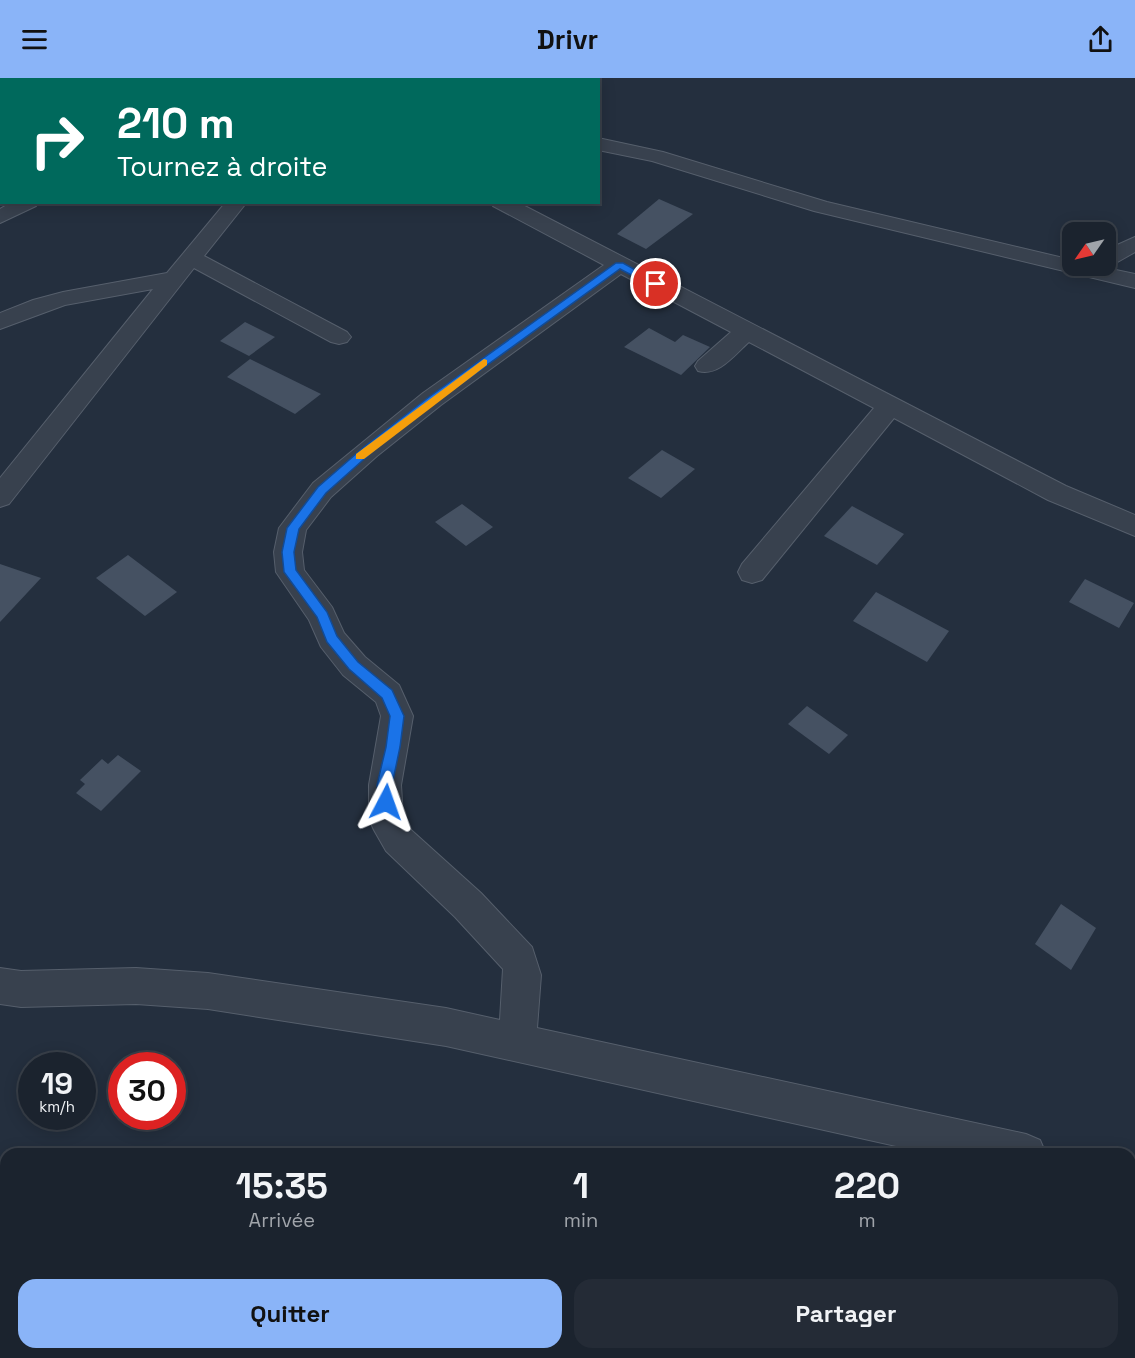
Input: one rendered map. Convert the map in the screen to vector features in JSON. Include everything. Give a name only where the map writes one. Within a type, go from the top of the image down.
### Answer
[{"type":"street","points":[[600,144],[656,156],[821,207],[1062,261]]},
{"type":"street","points":[[0,217],[25,204]]},
{"type":"street","points":[[0,497],[235,204]]},
{"type":"street","points":[[504,204],[1057,493],[1135,526]]},
{"type":"street","points":[[1116,253],[1135,243]]},
{"type":"street","points":[[192,258],[339,336]]},
{"type":"street","points":[[517,1042],[523,975],[519,960],[468,905],[398,840],[386,819],[385,785],[397,716],[388,694],[354,666],[332,639],[322,615],[290,572],[288,552],[293,528],[300,518],[322,490],[360,456],[432,399],[619,265]]},
{"type":"street","points":[[1116,275],[1135,280]]},
{"type":"street","points":[[0,322],[29,308],[54,301],[174,278]]},
{"type":"street","points":[[707,366],[747,331]]},
{"type":"street","points":[[752,572],[891,405]]},
{"type":"street","points":[[0,986],[21,989],[136,986],[208,991],[446,1027],[999,1148]]},
{"type":"building","points":[[659,199],[693,214],[646,249],[617,234]]},
{"type":"building","points":[[245,322],[275,337],[249,356],[220,341]]},
{"type":"building","points":[[649,328],[675,342],[683,335],[710,347],[681,375],[624,347]]},
{"type":"building","points":[[250,359],[321,394],[295,414],[227,377]]},
{"type":"building","points":[[662,450],[695,469],[661,498],[628,478]]},
{"type":"building","points":[[462,504],[493,527],[466,546],[435,522]]},
{"type":"building","points":[[852,506],[904,534],[877,565],[824,536]]},
{"type":"building","points":[[128,555],[177,592],[145,616],[96,578]]},
{"type":"building","points":[[0,564],[41,578],[0,622]]},
{"type":"building","points":[[1085,579],[1134,603],[1119,628],[1069,602]]},
{"type":"building","points":[[876,592],[949,631],[927,662],[853,621]]},
{"type":"building","points":[[807,706],[848,735],[829,754],[788,724]]},
{"type":"building","points":[[118,755],[141,771],[101,811],[76,793],[85,784],[80,780],[102,759],[108,764]]},
{"type":"building","points":[[1061,904],[1096,928],[1071,970],[1035,944]]},
{"type":"slow traffic","points":[[360,456],[432,399],[484,362]]},
{"type":"route","points":[[386,802],[385,785],[397,716],[388,694],[354,666],[332,639],[322,615],[290,572],[288,552],[293,528],[322,490],[368,450],[432,399],[619,265],[656,284]]}]
